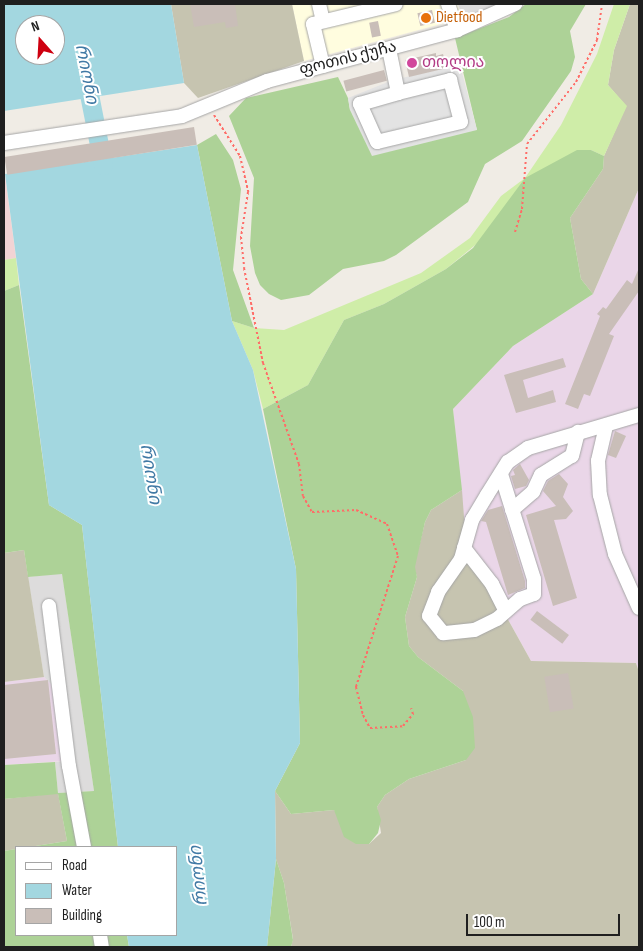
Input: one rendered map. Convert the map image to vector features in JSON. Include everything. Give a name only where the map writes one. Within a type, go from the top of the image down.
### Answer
[{"type":"street","points":[[319,4],[323,22]]},
{"type":"street","points":[[323,66],[313,24],[396,4]]},
{"type":"street","points":[[448,4],[456,30]]},
{"type":"street","name":"ფოთის ქუჩა","points":[[4,143],[182,116],[267,80],[389,50],[456,30],[515,4]]},
{"type":"street","points":[[389,50],[398,94]]},
{"type":"street","points":[[450,80],[461,122],[378,142],[360,104],[398,94],[450,80]]},
{"type":"street","points":[[501,474],[534,579],[534,594],[520,599],[506,612],[474,630],[443,634],[429,616],[438,592],[461,559],[472,520],[508,462],[528,448],[639,415]]},
{"type":"street","points":[[606,426],[598,461],[600,495],[615,554],[639,608]]},
{"type":"street","points":[[512,510],[533,492],[541,476],[572,456],[578,432]]},
{"type":"street","points":[[464,548],[492,584],[506,612]]},
{"type":"street","points":[[49,606],[69,766],[84,846]]},
{"type":"path","points":[[515,232],[522,209],[527,144],[576,82],[598,40],[602,4]]},
{"type":"path","points":[[202,107],[216,116],[240,156],[248,192],[241,237],[244,268],[263,363],[299,464],[303,496],[312,512],[356,510],[387,524],[398,556],[356,687],[363,714],[370,728],[403,726],[413,714],[411,708]]},
{"type":"shaded area","points":[[171,4],[292,4],[304,61],[198,98],[184,83]]},
{"type":"shaded area","points":[[292,4],[457,4],[463,18],[304,61]]},
{"type":"shaded area","points":[[458,4],[500,4],[463,18]]},
{"type":"shaded area","points":[[630,4],[639,4],[639,188],[593,294],[581,279],[570,218],[603,169],[604,156],[626,106],[608,85],[614,50]]},
{"type":"shaded area","points":[[460,65],[477,130],[372,156],[350,110],[348,98],[393,80]]},
{"type":"shaded area","points":[[4,168],[16,258],[4,260]]},
{"type":"shaded area","points":[[639,188],[639,672],[636,663],[531,661],[466,544],[453,409],[513,346],[593,294]]},
{"type":"shaded area","points":[[462,490],[466,544],[531,661],[636,663],[639,672],[639,947],[291,947],[293,939],[284,883],[276,859],[275,791],[291,814],[334,810],[369,844],[381,833],[377,807],[385,795],[409,779],[466,760],[463,691],[418,657],[409,646],[405,617],[417,577],[414,567],[425,522],[431,510]]},
{"type":"shaded area","points":[[24,550],[44,677],[4,682],[4,553]]},
{"type":"shaded area","points":[[62,573],[94,791],[58,793],[55,762],[65,761],[55,689],[44,677],[28,577]]},
{"type":"shaded area","points":[[44,677],[55,688],[65,761],[4,765],[4,682]]},
{"type":"shaded area","points":[[58,793],[67,841],[36,846],[15,846],[15,849],[4,851],[4,799]]},
{"type":"green space","points":[[526,4],[586,4],[570,31],[575,57],[571,71],[522,141],[485,164],[468,202],[396,255],[384,261],[343,269],[309,295],[281,300],[269,294],[260,285],[255,273],[250,246],[254,178],[229,116],[246,98],[338,77],[348,98],[350,110],[477,130],[455,38],[509,17]]},
{"type":"green space","points":[[614,4],[630,4],[614,50],[608,85],[627,106],[604,156],[591,150],[446,269],[384,304],[344,320],[308,385],[263,409],[253,370],[232,321],[254,328],[284,330],[421,273],[470,238],[501,196],[525,178],[561,125],[597,54]]},
{"type":"green space","points":[[216,134],[233,160],[241,189],[233,270],[254,328],[232,321],[197,145]]},
{"type":"green space","points":[[577,150],[591,150],[604,156],[603,169],[570,218],[581,279],[593,294],[513,346],[453,409],[462,490],[431,510],[425,522],[415,567],[417,577],[405,617],[409,646],[418,657],[463,691],[473,717],[475,748],[466,760],[409,779],[385,795],[377,807],[381,820],[378,833],[369,844],[356,844],[344,837],[334,810],[291,814],[275,791],[300,743],[296,569],[263,409],[308,385],[344,320],[384,304],[446,269],[473,248],[525,178]]},
{"type":"green space","points":[[16,258],[19,285],[4,291],[4,260]]},
{"type":"green space","points":[[19,285],[49,505],[82,525],[118,846],[35,846],[67,841],[58,794],[4,799],[4,765],[55,762],[58,793],[94,791],[62,574],[28,577],[24,550],[4,553],[4,291]]},
{"type":"green space","points":[[15,849],[15,936],[127,936],[129,947],[4,947],[4,851]]},
{"type":"green space","points":[[276,859],[284,883],[293,940],[291,947],[267,947]]},
{"type":"water","points":[[4,4],[171,4],[184,83],[4,111]]},
{"type":"water","points":[[197,145],[232,321],[253,370],[296,569],[300,743],[275,791],[276,859],[267,947],[129,947],[127,936],[178,936],[178,846],[118,846],[82,525],[49,505],[5,174]]},
{"type":"building","points":[[190,4],[235,4],[238,26],[226,28],[225,22],[194,27]]},
{"type":"building","points":[[432,10],[435,23],[420,26],[417,13]]},
{"type":"building","points":[[378,21],[381,36],[372,37],[369,23]]},
{"type":"building","points":[[436,53],[436,56],[443,54],[447,68],[409,77],[405,60]]},
{"type":"building","points":[[384,70],[387,81],[346,91],[343,81]]},
{"type":"building","points":[[194,127],[197,145],[7,175],[4,157]]},
{"type":"building","points":[[639,268],[639,291],[609,334],[614,336],[590,396],[584,394],[578,409],[565,404],[600,316],[597,314],[603,307],[606,309],[627,280],[632,284]]},
{"type":"building","points":[[563,358],[566,367],[523,380],[528,398],[553,390],[556,402],[516,413],[504,375]]},
{"type":"building","points":[[615,431],[626,436],[616,458],[608,455]]},
{"type":"building","points":[[520,464],[529,480],[526,486],[515,489],[511,476],[515,475],[513,470]]},
{"type":"building","points":[[559,474],[568,484],[563,497],[573,511],[566,519],[554,520],[577,598],[553,606],[526,515],[556,506],[543,491],[548,481]]},
{"type":"building","points":[[502,506],[525,581],[525,588],[508,595],[486,522],[481,521],[488,510]]},
{"type":"building","points":[[537,611],[569,635],[562,644],[530,620]]},
{"type":"building","points":[[568,673],[574,709],[550,712],[544,677]]},
{"type":"building","points":[[48,680],[56,754],[4,759],[4,685]]},
{"type":"waterway","name":"რიონი","points":[[85,74],[103,165]]},
{"type":"place","name":"Dietfood","points":[[426,18]]},
{"type":"place","name":"თოლია","points":[[412,63]]}]
